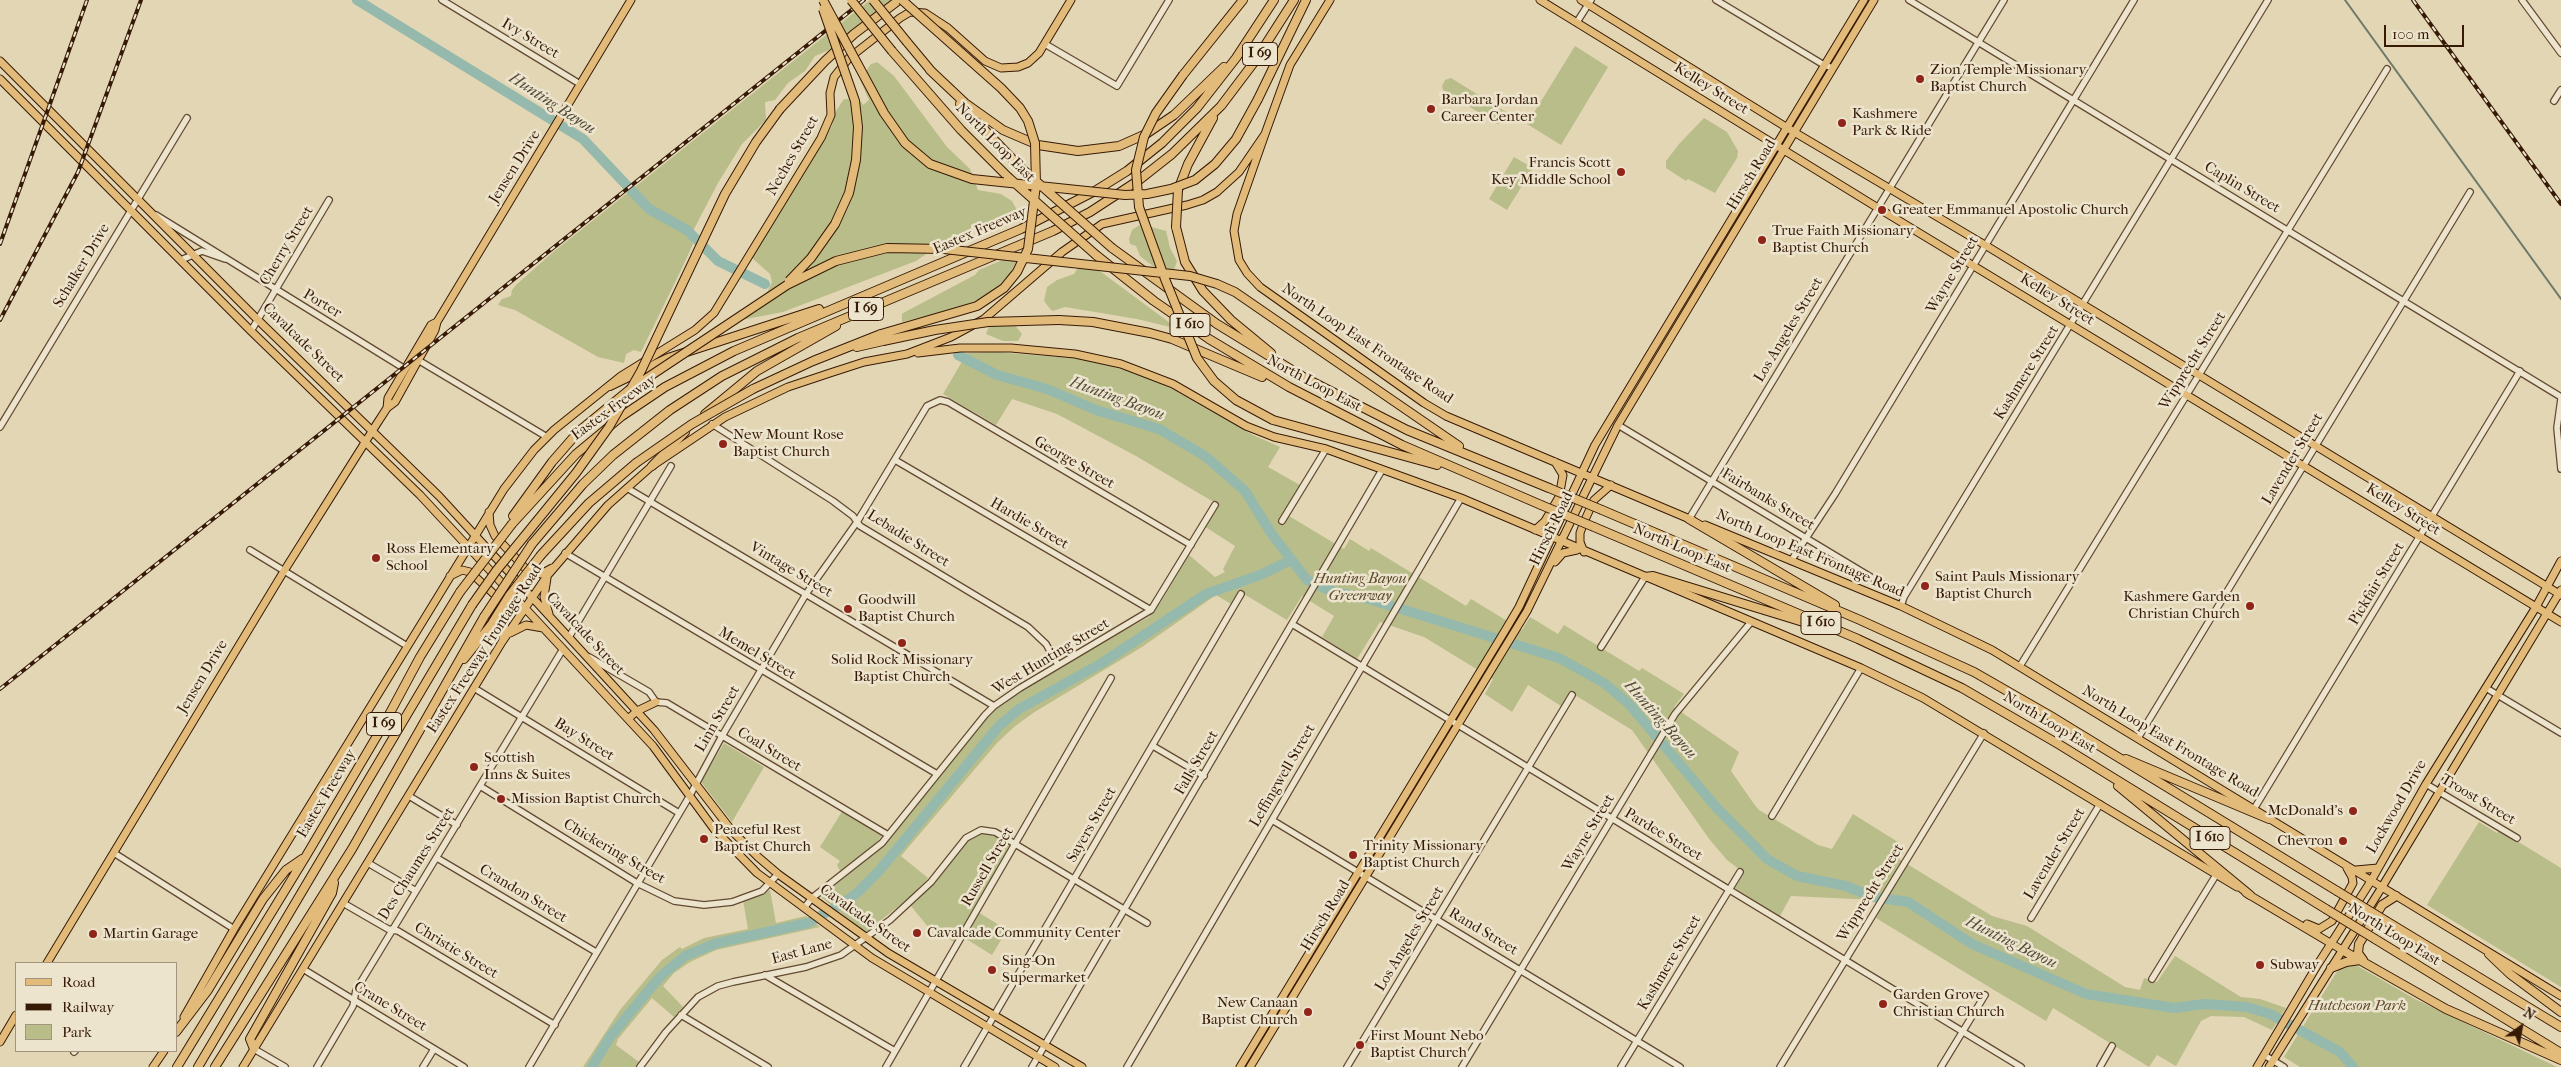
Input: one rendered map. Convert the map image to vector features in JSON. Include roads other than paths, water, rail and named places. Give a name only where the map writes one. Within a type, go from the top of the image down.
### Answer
[{"type":"highway","points":[[821,0],[884,113],[905,143],[930,164],[972,179],[1125,194],[1147,194],[1171,189],[1195,180],[1215,164],[1236,139],[1258,99],[1306,0]]},
{"type":"highway","points":[[776,292],[811,258],[835,224],[849,193],[856,160],[858,127],[855,101],[821,0]]},
{"type":"highway","name":"North Loop East","points":[[851,0],[892,51],[961,130],[1008,177],[1096,255],[1154,301],[1209,339],[1289,387],[1402,445],[1858,639],[1984,700],[2561,1053]]},
{"type":"highway","name":"North Loop East","points":[[873,0],[930,70],[1020,167],[1112,248],[1197,311],[1304,378],[1407,430],[1602,510],[1860,620],[1974,672],[2561,1027]]},
{"type":"highway","points":[[193,1067],[285,924],[472,605],[522,536],[594,451],[614,419],[641,371],[725,194],[756,142],[780,109],[825,61],[854,34],[901,0],[1002,88],[1020,108],[1028,121],[1035,143],[1036,185],[1028,249],[1017,272],[1004,288],[977,306],[824,356],[753,389],[692,424],[636,463],[589,503],[541,555],[509,596],[492,625],[449,678]]},
{"type":"highway","points":[[1243,0],[1182,76],[1156,113],[1144,137],[1136,179],[1139,207],[1165,279],[1197,358],[1214,381],[1232,397],[1254,412],[1273,420],[1474,477]]},
{"type":"highway","name":"Eastex Freeway","points":[[177,1067],[306,856],[384,724],[420,657],[460,592],[511,522],[576,454],[645,400],[734,351],[854,298],[1021,229],[1075,202],[1113,180],[1151,152],[1189,117],[1245,45],[1274,0]]},
{"type":"highway","name":"Eastex Freeway","points":[[215,1067],[335,876],[484,616],[532,544],[598,469],[678,404],[753,360],[876,305],[1053,231],[1090,212],[1162,163],[1221,106],[1248,72],[1294,0]]},
{"type":"highway","points":[[930,70],[974,111],[1016,136],[1057,149],[1092,151],[1130,142],[1159,127],[1180,110],[1245,45]]},
{"type":"highway","points":[[1221,106],[1188,164],[1178,190],[1176,227],[1185,262],[1210,300],[1247,334],[1304,378]]},
{"type":"highway","points":[[511,522],[552,462],[579,431],[629,390],[776,292],[828,265],[860,253],[902,247],[944,249],[1200,278],[1235,292],[1434,431],[1487,462]]},
{"type":"highway","points":[[610,386],[668,358],[854,298]]},
{"type":"highway","points":[[652,466],[681,436],[751,376],[783,355],[876,305]]},
{"type":"highway","points":[[882,337],[988,322],[1059,320],[1093,322],[1172,339],[1289,387]]},
{"type":"highway","points":[[1689,519],[1860,620]]},
{"type":"highway","points":[[1645,577],[1653,576],[1858,639]]},
{"type":"highway","points":[[2113,755],[2138,763],[2269,819]]},
{"type":"highway","points":[[2095,768],[2250,895]]},
{"type":"highway","points":[[178,1028],[208,990],[264,899],[286,870],[306,856]]},
{"type":"highway","points":[[254,1049],[250,1039],[332,893],[335,876]]},
{"type":"highway","points":[[2362,961],[2358,953],[2359,944],[2382,905],[2396,896]]},
{"type":"highway","points":[[2342,950],[2446,1009],[2561,1060]]},
{"type":"highway","points":[[2489,954],[2510,974],[2561,1012]]},
{"type":"highway","points":[[2331,968],[2346,962],[2362,961]]},
{"type":"highway","points":[[198,1067],[254,972]]},
{"type":"main road","name":"Jensen Drive","points":[[48,962],[284,571],[387,408],[395,402],[435,330],[437,322],[631,0]]},
{"type":"main road","name":"Neches Street","points":[[610,386],[622,376],[706,322],[749,259],[821,138],[831,116],[830,93],[834,77],[854,54],[910,12],[925,12],[948,28],[985,61],[1001,68],[1018,67],[1028,63],[1045,44],[1071,0]]},
{"type":"main road","name":"Eastex Freeway Frontage Road","points":[[243,1067],[502,642],[547,576],[592,521],[652,466],[712,424],[796,384],[846,367],[907,354],[951,336],[984,319],[1062,252],[1102,224],[1187,205],[1203,200],[1217,192],[1239,172],[1265,134],[1290,64],[1330,0]]},
{"type":"main road","name":"Kelley Street","points":[[1540,0],[2186,396],[2304,465],[2561,622]]},
{"type":"main road","name":"Kelley Street","points":[[1581,0],[1590,2],[1794,132],[1985,245],[2198,376],[2560,593]]},
{"type":"main road","name":"Hirsch Road","points":[[1250,1067],[1363,876],[1450,721],[1506,629],[1580,473],[1675,311],[1863,0]]},
{"type":"main road","name":"Hirsch Road","points":[[1240,1067],[1500,658],[1547,572],[1618,425],[1872,3]]},
{"type":"main road","name":"Cavalcade Street","points":[[0,60],[258,320],[429,486],[637,711],[666,745],[733,832],[778,874],[866,938],[935,981],[1082,1067]]},
{"type":"main road","name":"Cavalcade Street","points":[[0,79],[65,142],[251,331],[420,495],[653,746],[689,797],[725,840],[770,883],[855,946],[928,992],[1056,1067]]},
{"type":"main road","points":[[65,142],[74,134]]},
{"type":"main road","name":"North Loop East Frontage Road","points":[[1265,134],[1237,214],[1234,230],[1239,260],[1252,280],[1270,295],[1424,403],[1446,416],[1961,633],[2020,666],[2489,954],[2561,996]]},
{"type":"main road","points":[[1726,228],[1734,232]]},
{"type":"main road","points":[[1675,311],[1683,315]]},
{"type":"main road","name":"Jensen Drive","points":[[387,408],[388,398],[431,326],[437,322]]},
{"type":"main road","points":[[907,354],[960,348],[1011,348],[1047,350],[1121,364],[1173,384],[1246,426],[1274,437],[1326,449],[1461,498],[1861,668],[1923,698],[2342,950]]},
{"type":"main road","points":[[1618,425],[1618,414],[1633,389],[1637,375]]},
{"type":"main road","points":[[178,1027],[234,929],[489,511],[516,472],[547,437],[610,386]]},
{"type":"main road","points":[[1534,530],[1545,521],[1559,497],[1563,476],[1554,461]]},
{"type":"main road","points":[[1582,551],[1580,533],[1584,522],[1594,500],[1610,485]]},
{"type":"main road","points":[[420,495],[429,486]]},
{"type":"main road","points":[[489,511],[490,525],[495,536],[525,568],[541,574],[554,567]]},
{"type":"main road","points":[[1547,572],[1563,553],[1582,551]]},
{"type":"main road","name":"Lockwood Drive","points":[[2257,1067],[2371,881],[2426,784],[2536,607],[2561,561]]},
{"type":"main road","points":[[450,577],[462,570],[470,572],[495,595],[506,612],[502,642]]},
{"type":"main road","points":[[547,576],[544,597],[550,617]]},
{"type":"main road","name":"Lockwood Drive","points":[[2271,1064],[2382,887],[2438,791],[2560,593]]},
{"type":"main road","points":[[507,635],[526,625],[543,628]]},
{"type":"main road","points":[[628,719],[637,711],[656,702]]},
{"type":"main road","points":[[725,840],[733,832]]},
{"type":"main road","points":[[2288,918],[2297,918],[2316,929],[2328,925],[2352,886],[2350,868],[2378,868]]},
{"type":"main road","points":[[1278,1005],[1286,1009]]},
{"type":"main road","points":[[0,1042],[15,1017]]},
{"type":"main road","points":[[153,1067],[163,1052]]},
{"type":"street","name":"Ivy Street","points":[[442,0],[580,84]]},
{"type":"street","points":[[1045,44],[1116,86],[1169,0]]},
{"type":"street","points":[[1716,0],[1832,70]]},
{"type":"street","points":[[1863,0],[1872,3]]},
{"type":"street","name":"Caplin Street","points":[[1909,0],[2520,371],[2561,398]]},
{"type":"street","name":"Los Angeles Street","points":[[1689,519],[2004,0]]},
{"type":"street","name":"Wayne Street","points":[[1791,561],[1807,539],[2134,0]]},
{"type":"street","name":"Kashmere Street","points":[[1900,606],[2268,0]]},
{"type":"street","points":[[2522,0],[2561,53]]},
{"type":"street","points":[[1577,22],[1590,2]]},
{"type":"street","name":"Wipprecht Street","points":[[2020,666],[2387,69]]},
{"type":"street","points":[[2554,101],[2561,90]]},
{"type":"street","name":"Schalker Drive","points":[[0,427],[137,198],[157,171],[187,118]]},
{"type":"street","name":"Lavender Street","points":[[2138,738],[2470,192]]},
{"type":"street","name":"Cherry Street","points":[[251,331],[329,200]]},
{"type":"street","name":"Porter","points":[[152,213],[405,369]]},
{"type":"street","name":"Porter","points":[[193,253],[202,251],[227,259]]},
{"type":"street","points":[[180,260],[193,253]]},
{"type":"street","points":[[418,360],[547,437]]},
{"type":"street","name":"Pickfair Street","points":[[2254,810],[2520,371]]},
{"type":"street","points":[[2561,398],[2557,428],[2561,469]]},
{"type":"street","name":"Linn Street","points":[[529,1067],[680,813],[722,736],[806,594],[857,522],[927,406],[933,401],[946,402]]},
{"type":"street","name":"George Street","points":[[946,402],[1191,545]]},
{"type":"street","name":"Lebadie Street","points":[[712,424],[833,501],[853,516],[860,526],[1028,627],[1046,644],[1058,665]]},
{"type":"street","name":"Fairbanks Street","points":[[1618,425],[1904,597]]},
{"type":"street","points":[[1282,521],[1326,449]]},
{"type":"street","name":"Hardie Street","points":[[895,460],[1151,610]]},
{"type":"street","points":[[569,637],[671,466]]},
{"type":"street","name":"Falls Street","points":[[1032,1067],[1126,910],[1382,470]]},
{"type":"street","name":"Vintage Street","points":[[627,488],[994,706]]},
{"type":"street","name":"Leffingwell Street","points":[[1127,1067],[1360,666],[1461,498]]},
{"type":"street","name":"West Hunting Street","points":[[804,908],[812,898],[862,861],[888,835],[994,706],[1058,665],[1151,610],[1214,505]]},
{"type":"street","points":[[250,550],[407,646]]},
{"type":"street","name":"Memel Street","points":[[566,553],[937,774]]},
{"type":"street","points":[[1601,646],[1645,577]]},
{"type":"street","name":"Sayers Street","points":[[964,1067],[1241,594]]},
{"type":"street","name":"Wayne Street","points":[[1462,1067],[1662,734],[1694,690],[1751,622]]},
{"type":"street","name":"Pardee Street","points":[[1292,624],[2021,1067]]},
{"type":"street","name":"Des Chaumes Street","points":[[317,1067],[354,1000],[356,990],[392,929],[438,858],[563,649]]},
{"type":"street","name":"Coal Street","points":[[587,656],[649,692],[656,702],[667,703],[888,835]]},
{"type":"street","points":[[1772,816],[1861,668]]},
{"type":"street","name":"Russell Street","points":[[886,1067],[1111,678]]},
{"type":"street","name":"Bay Street","points":[[474,688],[680,813]]},
{"type":"street","points":[[2486,688],[2561,733]]},
{"type":"street","name":"Los Angeles Street","points":[[1347,1067],[1572,695]]},
{"type":"street","name":"Wipprecht Street","points":[[1780,1067],[1984,733]]},
{"type":"street","points":[[1153,746],[1204,776]]},
{"type":"street","name":"Troost Street","points":[[2426,784],[2517,838]]},
{"type":"street","name":"Chickering Street","points":[[480,786],[637,883],[674,901],[704,905],[747,897],[762,891],[778,874]]},
{"type":"street","points":[[409,796],[457,825]]},
{"type":"street","name":"Lavender Street","points":[[2031,918],[2100,804]]},
{"type":"street","name":"Rand Street","points":[[1272,820],[1680,1067]]},
{"type":"street","name":"East Lane","points":[[640,1067],[657,1042],[691,1004],[708,990],[733,982],[822,963],[840,955],[890,920],[931,882],[966,838],[981,830],[992,831],[1016,844],[1147,923]]},
{"type":"street","points":[[114,853],[234,929]]},
{"type":"street","name":"Crandon Street","points":[[438,858],[596,952]]},
{"type":"street","points":[[368,863],[416,891]]},
{"type":"street","name":"Kashmere Street","points":[[1621,1067],[1740,872]]},
{"type":"street","points":[[2152,980],[2216,875]]},
{"type":"street","name":"Christie Street","points":[[343,903],[392,929],[554,1025]]},
{"type":"street","name":"Crane Street","points":[[303,969],[464,1067]]},
{"type":"street","points":[[765,975],[895,1051]]},
{"type":"street","points":[[1941,1067],[1985,995]]},
{"type":"street","points":[[681,1015],[768,1067]]},
{"type":"street","points":[[2100,1067],[2112,1046]]},
{"type":"street","points":[[254,1049],[285,1067]]},
{"type":"street","points":[[423,1067],[434,1049]]},
{"type":"street","points":[[2264,1055],[2271,1064],[2284,1067]]},
{"type":"waterway","name":"Hunting Bayou","points":[[357,0],[583,139],[649,209],[687,230],[718,261],[765,284]]},
{"type":"waterway","points":[[2345,0],[2561,299]]},
{"type":"waterway","name":"Hunting Bayou","points":[[958,355],[997,375],[1047,389],[1096,410],[1159,429],[1205,456],[1245,491],[1271,533],[1307,580],[1329,590],[1372,600],[1559,658],[1604,683],[1629,704],[1716,807],[1767,859],[1797,876],[1846,886],[1873,897],[1908,902],[1972,944],[2086,994],[2174,1008],[2204,1004],[2247,1007],[2270,1014],[2340,1052],[2353,1067]]},
{"type":"waterway","points":[[592,1067],[610,1037],[648,991],[662,975],[685,956],[717,943],[808,923],[857,893],[879,871],[999,726],[1019,709],[1102,663],[1206,594],[1260,575],[1291,560]]},
{"type":"railway","points":[[0,244],[87,0]]},
{"type":"railway","points":[[0,320],[78,172],[141,0]]},
{"type":"railway","points":[[0,689],[864,0]]},
{"type":"railway","points":[[2413,0],[2561,204]]},
{"type":"place","name":"Zion Temple Missionary Baptist Church","points":[[1920,79]]},
{"type":"place","name":"Barbara Jordan Career Center","points":[[1431,109]]},
{"type":"place","name":"Kashmere Park & Ride","points":[[1842,123]]},
{"type":"place","name":"Francis Scott Key Middle School","points":[[1621,172]]},
{"type":"place","name":"Greater Emmanuel Apostolic Church","points":[[1882,210]]},
{"type":"place","name":"True Faith Missionary Baptist Church","points":[[1762,240]]},
{"type":"place","name":"New Mount Rose Baptist Church","points":[[723,444]]},
{"type":"place","name":"Ross Elementary School","points":[[376,558]]},
{"type":"place","name":"Saint Pauls Missionary Baptist Church","points":[[1925,586]]},
{"type":"place","name":"Kashmere Garden Christian Church","points":[[2250,606]]},
{"type":"place","name":"Goodwill Baptist Church","points":[[848,609]]},
{"type":"place","name":"Solid Rock Missionary Baptist Church","points":[[902,643]]},
{"type":"place","name":"Scottish Inns & Suites","points":[[474,767]]},
{"type":"place","name":"Mission Baptist Church","points":[[501,799]]},
{"type":"place","name":"McDonald's","points":[[2353,811]]},
{"type":"place","name":"Peaceful Rest Baptist Church","points":[[704,839]]},
{"type":"place","name":"Chevron","points":[[2343,841]]},
{"type":"place","name":"Trinity Missionary Baptist Church","points":[[1353,855]]},
{"type":"place","name":"Cavalcade Community Center","points":[[917,933]]},
{"type":"place","name":"Martin Garage","points":[[93,934]]},
{"type":"place","name":"Subway","points":[[2260,965]]},
{"type":"place","name":"Sing-On Supermarket","points":[[992,970]]},
{"type":"place","name":"Garden Grove Christian Church","points":[[1883,1004]]},
{"type":"place","name":"New Canaan Baptist Church","points":[[1308,1012]]},
{"type":"place","name":"First Mount Nebo Baptist Church","points":[[1360,1045]]},
{"type":"park label","name":"Hunting Bayou Greenway","points":[[1360,588]]},
{"type":"park label","name":"Hutcheson Park","points":[[2357,1006]]}]
